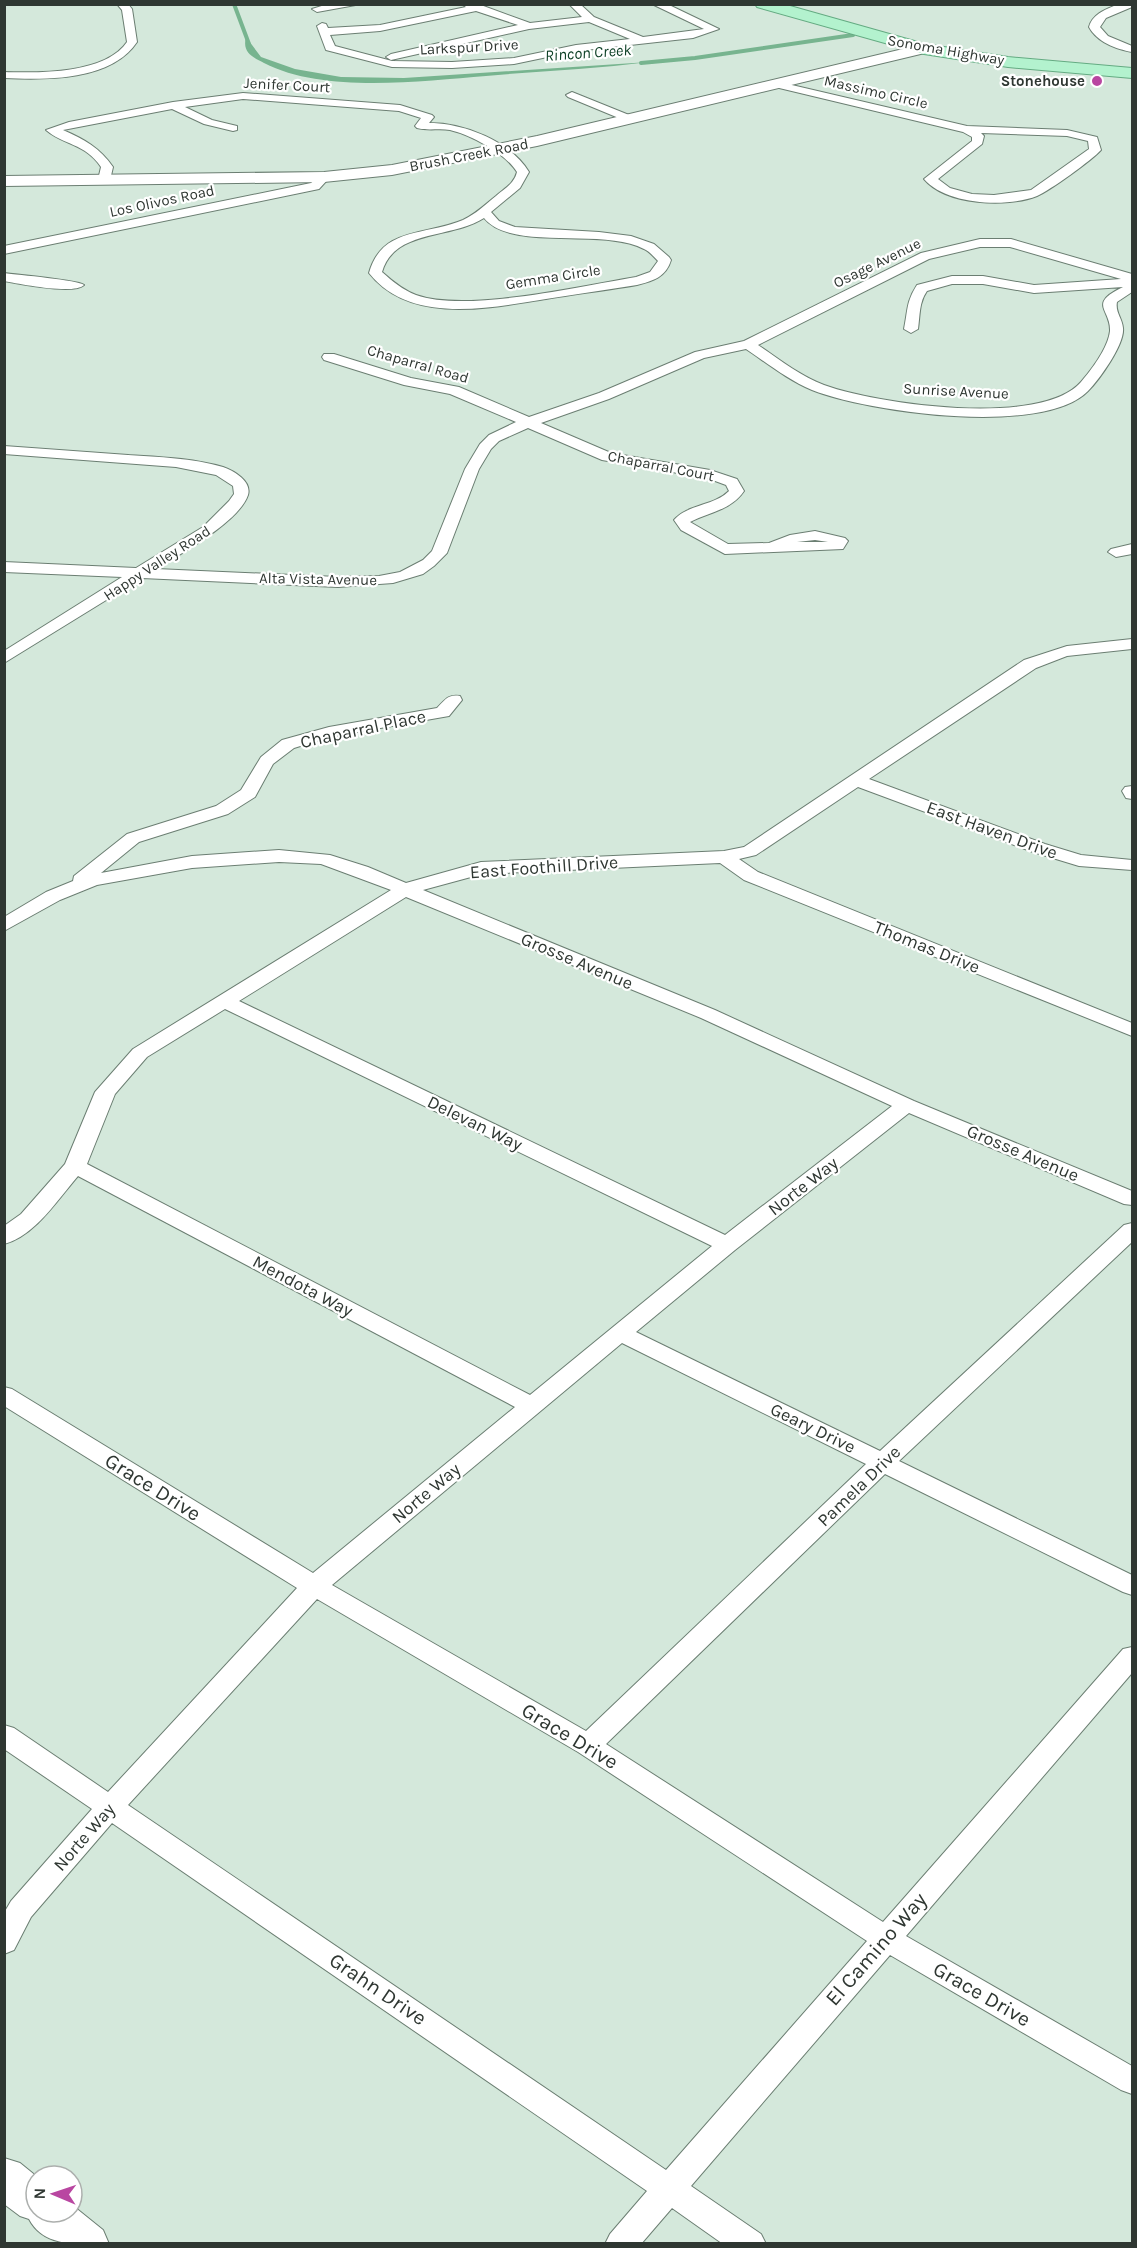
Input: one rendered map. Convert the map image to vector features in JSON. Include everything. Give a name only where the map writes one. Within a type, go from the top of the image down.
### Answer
[{"type":"main road","name":"Sonoma Highway","points":[[763,4],[885,36],[924,49],[1008,62],[1132,73]]},
{"type":"main road","name":"Sonoma Highway","points":[[783,4],[847,26]]},
{"type":"main road","name":"Sonoma Highway","points":[[885,36],[1033,56],[1132,64]]},
{"type":"main road","points":[[924,49],[941,44]]},
{"type":"street","points":[[4,75],[63,72],[103,64],[123,55],[132,42],[127,9],[122,4]]},
{"type":"street","points":[[317,9],[356,4]]},
{"type":"street","name":"Larkspur Drive","points":[[471,6],[395,26],[323,29],[330,48],[374,60],[425,66],[514,61],[576,48],[693,35],[714,29],[657,4]]},
{"type":"street","points":[[1131,4],[1099,16],[1094,28],[1099,35],[1109,41],[1132,49]]},
{"type":"street","points":[[577,5],[590,19],[642,40]]},
{"type":"street","points":[[471,6],[529,26]]},
{"type":"street","points":[[374,60],[529,26],[590,19]]},
{"type":"street","name":"Brush Creek Road","points":[[4,181],[324,177],[392,170],[630,119],[924,49]]},
{"type":"street","name":"Massimo Circle","points":[[779,85],[967,129],[1067,133],[1093,139],[1095,150],[1035,193],[994,199],[972,198],[946,191],[930,179],[978,142],[978,136],[967,129]]},
{"type":"street","points":[[572,95],[630,119]]},
{"type":"street","name":"Jenifer Court","points":[[104,180],[107,167],[102,157],[70,136],[52,130],[173,105],[243,96],[400,108],[428,117],[421,126],[453,128],[498,149]]},
{"type":"street","points":[[173,105],[208,122],[232,128]]},
{"type":"street","name":"Gemma Circle","points":[[460,225],[631,239],[653,248],[665,260],[663,270],[652,277],[638,281],[479,305],[444,305],[410,298],[386,285],[375,273],[380,258],[392,246],[460,225],[485,212],[518,184],[523,172],[521,165],[498,149]]},
{"type":"street","name":"Los Olivos Road","points":[[4,250],[315,186],[324,177]]},
{"type":"street","points":[[485,212],[487,218],[499,227]]},
{"type":"street","name":"Osage Avenue","points":[[748,344],[903,265],[925,256],[980,243],[1011,243],[1037,249],[1132,280]]},
{"type":"street","points":[[4,278],[78,285]]},
{"type":"street","points":[[911,329],[915,310],[914,300],[922,288],[938,282],[983,280],[1034,289],[1132,280]]},
{"type":"street","name":"Sunrise Avenue","points":[[748,344],[798,378],[842,395],[886,403],[954,410],[1031,410],[1064,401],[1082,389],[1114,343],[1117,329],[1109,310],[1109,303],[1114,297],[1132,287]]},
{"type":"street","name":"Alta Vista Avenue","points":[[4,567],[338,582],[376,581],[413,574],[430,564],[439,553],[472,469],[485,447],[505,432],[604,396],[700,355],[748,344]]},
{"type":"street","name":"Chaparral Road","points":[[329,357],[409,382],[454,390],[529,422]]},
{"type":"street","name":"Chaparral Court","points":[[529,422],[607,457],[710,474],[732,482],[738,491],[731,500],[682,520],[686,527],[725,549],[772,548]]},
{"type":"street","name":"Happy Valley Road","points":[[4,450],[199,466],[232,477],[240,485],[241,494],[222,518],[141,574],[4,658]]},
{"type":"street","points":[[1116,552],[1132,549]]},
{"type":"street","name":"East Foothill Drive","points":[[4,1237],[29,1219],[75,1166],[105,1092],[140,1053],[406,889],[481,868],[724,857],[750,850],[1030,664],[1047,655],[1070,650],[1132,644]]},
{"type":"street","name":"Chaparral Place","points":[[69,890],[133,838],[222,810],[249,794],[256,773],[278,749],[309,738],[443,712],[454,700]]},
{"type":"street","name":"East Haven Drive","points":[[855,780],[1039,848],[1079,860],[1132,865]]},
{"type":"street","name":"Grosse Avenue","points":[[4,925],[53,896],[92,880],[192,862],[279,856],[323,859],[406,889],[708,1014],[907,1105],[1132,1199]]},
{"type":"street","name":"Thomas Drive","points":[[724,857],[751,876],[1132,1030]]},
{"type":"street","name":"Delevan Way","points":[[224,1001],[727,1245]]},
{"type":"street","name":"Norte Way","points":[[4,1942],[21,1909],[110,1807],[314,1586],[727,1245],[907,1105]]},
{"type":"street","name":"Mendota Way","points":[[75,1166],[532,1406]]},
{"type":"street","name":"Pamela Drive","points":[[588,1745],[883,1462],[1132,1230]]},
{"type":"street","name":"Geary Drive","points":[[622,1334],[1132,1586]]},
{"type":"street","name":"Grace Drive","points":[[4,1395],[314,1586],[588,1745],[885,1938],[1132,2081]]},
{"type":"street","name":"El Camino Way","points":[[621,2244],[1132,1656]]},
{"type":"street","name":"Grahn Drive","points":[[4,1735],[750,2244]]},
{"type":"street","points":[[4,2177],[24,2193]]},
{"type":"street","points":[[63,2224],[87,2244]]},
{"type":"shaded area","points":[[246,37],[261,57],[295,69],[341,77],[404,78],[649,62],[403,82],[343,82],[288,73],[264,63],[247,50]]},
{"type":"waterway","name":"Rincon Creek","points":[[234,4],[249,44]]},
{"type":"waterway","name":"Rincon Creek","points":[[641,63],[695,58],[853,35]]},
{"type":"place","name":"Stonehouse","points":[[1097,81]]}]
